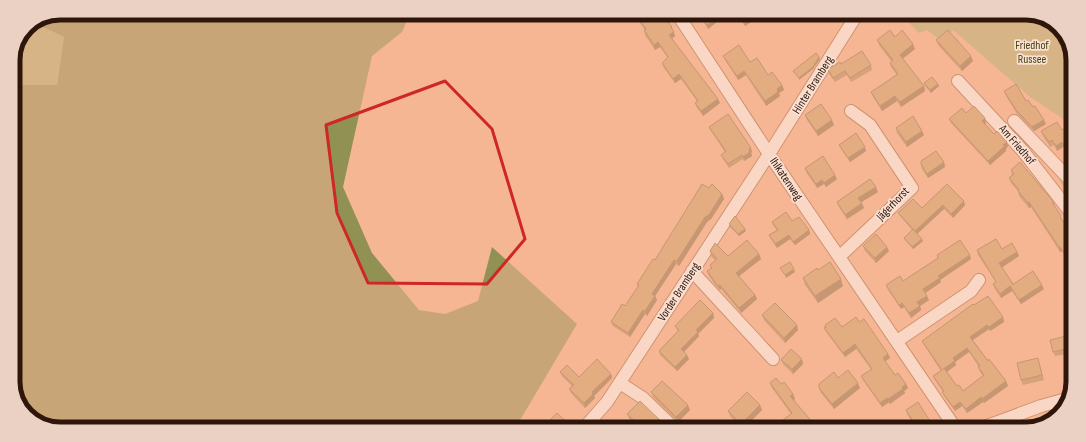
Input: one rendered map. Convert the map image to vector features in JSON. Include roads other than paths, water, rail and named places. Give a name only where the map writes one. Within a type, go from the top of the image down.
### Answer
[{"type":"street","name":"Ihlkatenweg","points":[[681,20],[769,154],[951,422]]},
{"type":"street","name":"Hinter Bramberg","points":[[769,154],[853,20]]},
{"type":"street","name":"Am Friedhof","points":[[958,81],[1023,151],[1066,207]]},
{"type":"street","name":"Jägerhorst","points":[[839,257],[912,188],[870,125],[851,111]]},
{"type":"street","points":[[1014,120],[1066,176]]},
{"type":"street","name":"Vorder Bramberg","points":[[589,422],[607,402],[620,383],[769,154]]},
{"type":"street","points":[[692,271],[773,359]]},
{"type":"street","points":[[897,341],[971,291],[979,280]]},
{"type":"street","points":[[620,383],[643,398],[668,422]]},
{"type":"street","points":[[998,422],[1041,406],[1062,400]]},
{"type":"park label","name":"Friedhof Russee","points":[[1032,52]]}]
